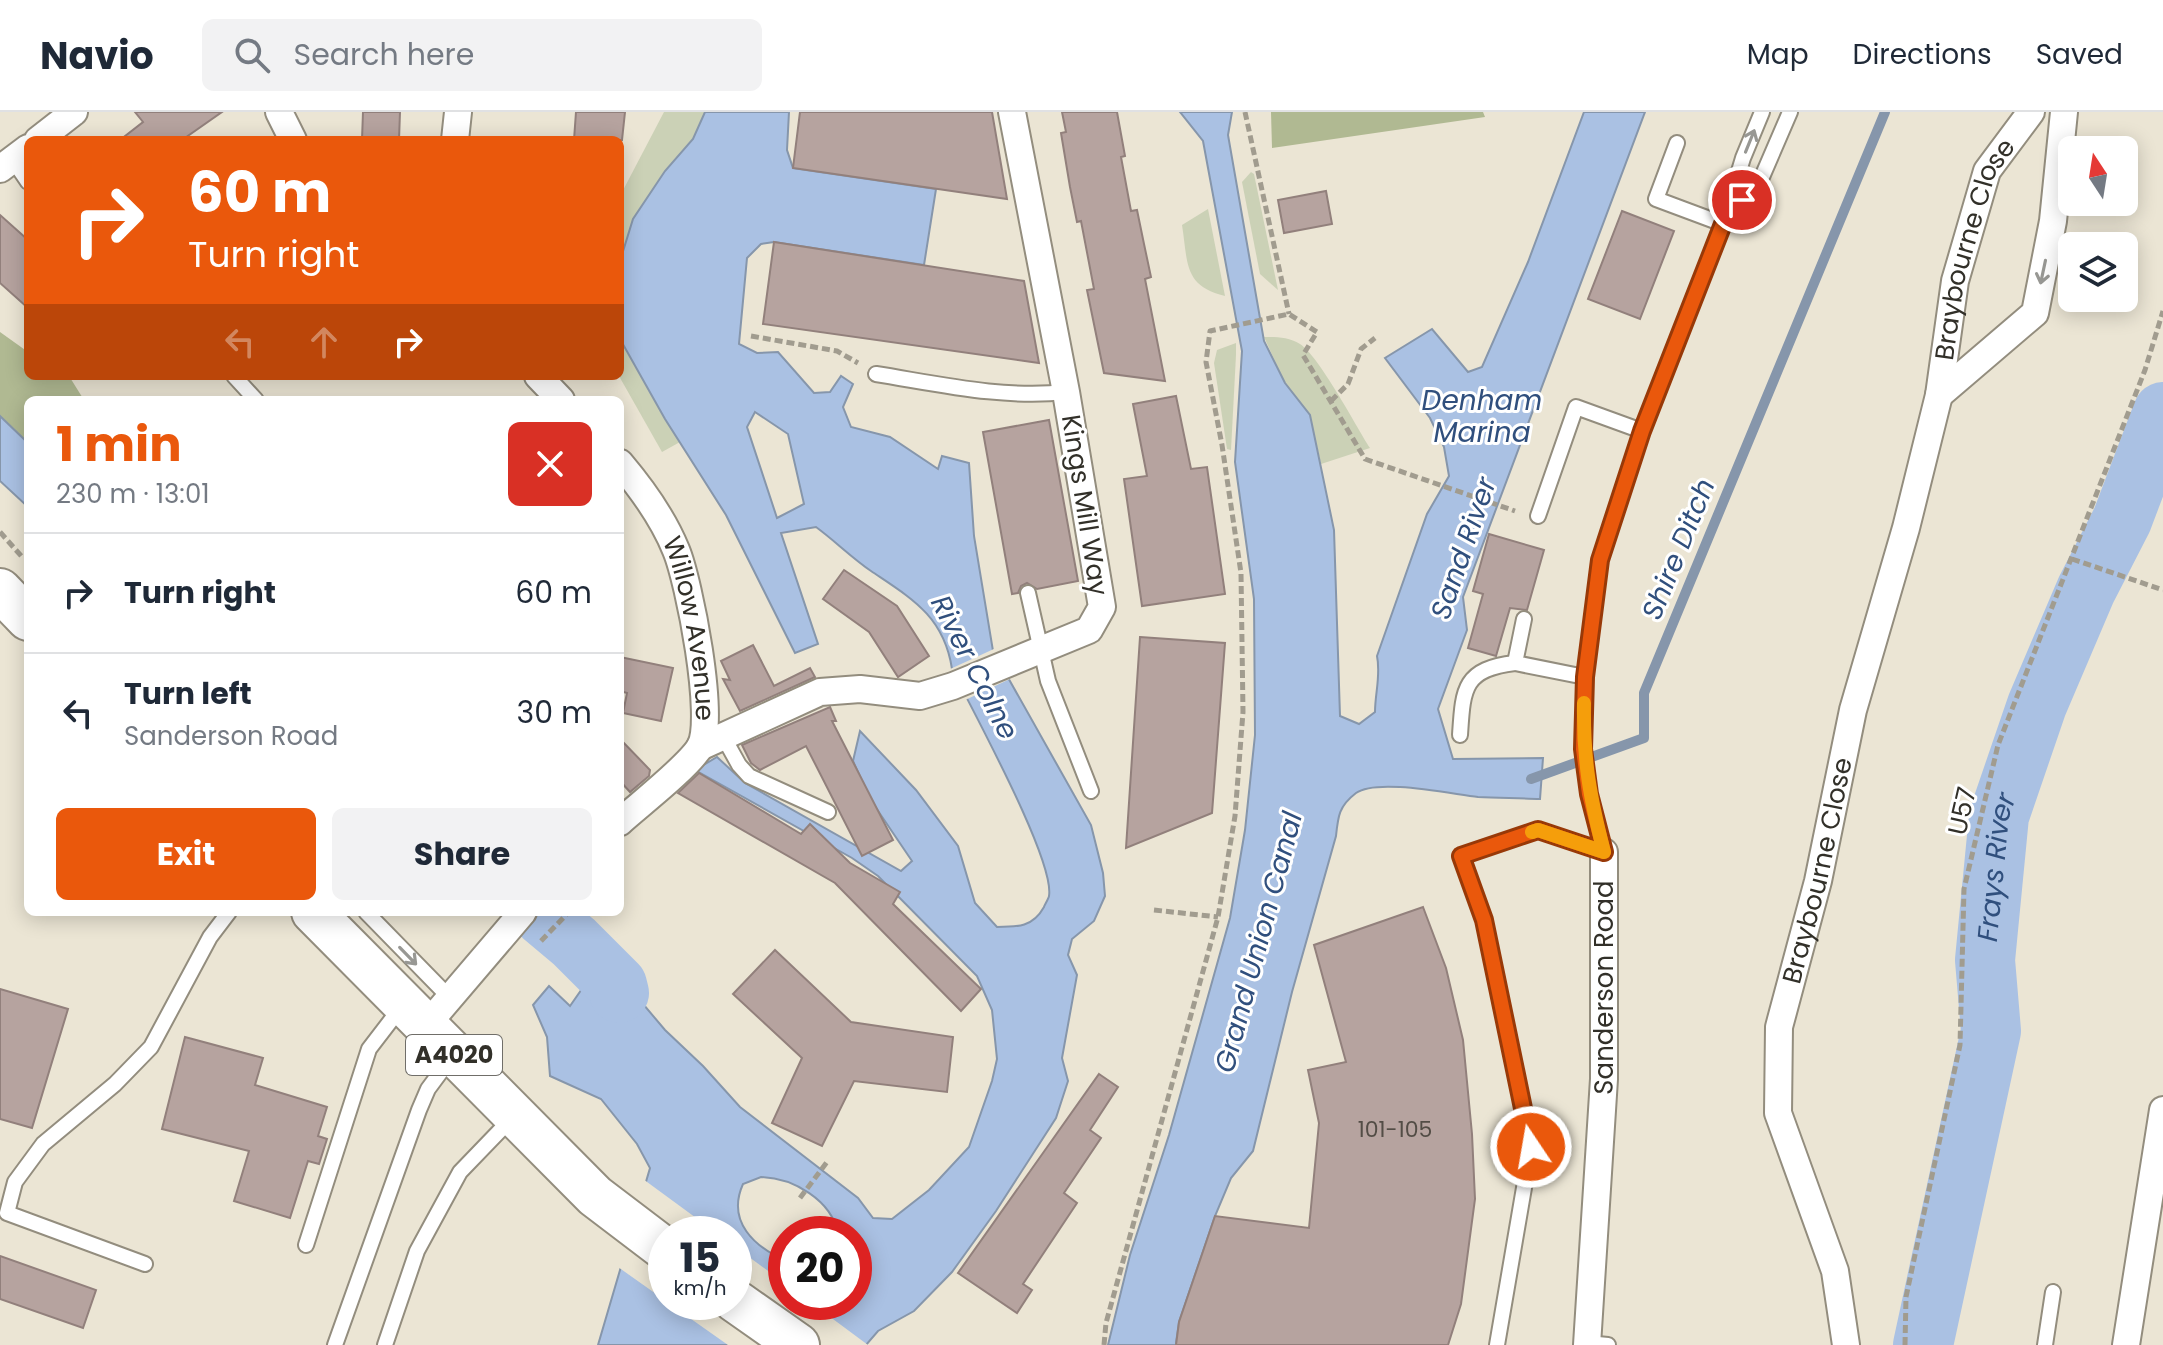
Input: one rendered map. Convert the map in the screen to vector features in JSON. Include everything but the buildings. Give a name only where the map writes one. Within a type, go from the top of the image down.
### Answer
[{"type":"main road","points":[[0,590],[24,615]]},
{"type":"main road","name":"A4020","points":[[317,916],[433,1021],[515,1115],[595,1196],[648,1236]]},
{"type":"main road","points":[[752,1313],[798,1345]]},
{"type":"street","points":[[43,136],[74,112]]},
{"type":"street","points":[[279,112],[291,136]]},
{"type":"street","points":[[455,136],[458,112]]},
{"type":"street","name":"Kings Mill Way","points":[[712,742],[820,692],[860,689],[920,696],[953,686],[1089,630],[1102,607],[1066,392],[1012,112]]},
{"type":"street","name":"Braybourne Close","points":[[1846,1345],[1835,1271],[1778,1113],[1779,1027],[1818,881],[1853,710],[1906,528],[1939,395],[1955,281],[1987,171],[2031,112]]},
{"type":"street","name":"Braybourne Close","points":[[1939,395],[2035,313],[2053,221],[2064,112]]},
{"type":"street","points":[[542,380],[557,396]]},
{"type":"street","name":"Willow Avenue","points":[[624,468],[643,491],[677,551],[699,652],[706,727],[712,742],[624,819]]},
{"type":"street","name":"Sanderson Road","points":[[1594,1344],[1604,1079],[1604,852]]},
{"type":"street","points":[[433,1021],[520,916]]},
{"type":"street","points":[[2126,1345],[2162,1125]]},
{"type":"lane","name":"Sanderson Road","points":[[1604,852],[1589,794],[1583,749],[1585,677],[1600,560],[1642,431],[1723,224],[1743,158],[1762,112]]},
{"type":"lane","name":"Sanderson Road","points":[[1723,224],[1762,177],[1790,112]]},
{"type":"lane","points":[[1677,143],[1656,199],[1723,224]]},
{"type":"lane","points":[[876,374],[980,391],[1038,395],[1066,392]]},
{"type":"lane","points":[[238,380],[252,396]]},
{"type":"lane","points":[[1538,516],[1576,407],[1642,431]]},
{"type":"lane","points":[[1028,593],[1048,681],[1091,791]]},
{"type":"lane","points":[[1515,663],[1524,619]]},
{"type":"lane","points":[[1460,735],[1462,700],[1473,677],[1490,666],[1515,663],[1585,677]]},
{"type":"lane","points":[[712,742],[749,776],[828,812]]},
{"type":"lane","points":[[1497,1345],[1531,1147],[1484,920],[1461,856],[1538,830],[1604,852]]},
{"type":"lane","points":[[145,1264],[7,1213],[15,1182],[43,1144],[115,1084],[151,1047],[210,937],[226,916]]},
{"type":"lane","points":[[335,1345],[428,1089],[433,1021],[368,916]]},
{"type":"lane","points":[[306,1245],[369,1049],[433,1021]]},
{"type":"lane","points":[[385,1345],[417,1251],[460,1172],[515,1115]]},
{"type":"lane","points":[[2045,1345],[2053,1292]]},
{"type":"path","points":[[1245,112],[1289,314]]},
{"type":"path","name":"U57","points":[[1905,1345],[1906,1297],[1960,1045],[1964,889],[1998,745],[2145,370],[2163,311]]},
{"type":"path","points":[[1102,1344],[1218,917],[1235,816],[1243,712],[1241,573],[1206,362],[1210,331],[1289,314],[1317,332],[1303,355],[1365,459],[1500,508]]},
{"type":"path","points":[[751,336],[837,351],[876,374]]},
{"type":"path","points":[[1331,401],[1348,384],[1361,349],[1375,338]]},
{"type":"path","points":[[0,532],[24,559]]},
{"type":"path","points":[[2072,559],[2163,590]]},
{"type":"path","points":[[1154,910],[1218,917]]},
{"type":"path","points":[[544,939],[564,916]]},
{"type":"path","points":[[800,1198],[827,1162]]},
{"type":"green space","points":[[664,112],[705,112],[693,139],[665,171],[633,219],[624,248],[624,188]]},
{"type":"green space","points":[[1271,112],[1483,112],[1485,117],[1272,148]]},
{"type":"green space","points":[[1251,172],[1254,174],[1278,290],[1260,274],[1242,182]]},
{"type":"green space","points":[[1208,209],[1225,296],[1201,286],[1187,261],[1182,225]]},
{"type":"green space","points":[[0,332],[24,349],[24,380],[72,380],[82,396],[24,396],[24,439],[0,416]]},
{"type":"green space","points":[[1264,337],[1291,340],[1308,351],[1327,376],[1370,448],[1321,464],[1310,415],[1285,383]]},
{"type":"green space","points":[[1236,343],[1231,450],[1227,449],[1214,363],[1217,350]]},
{"type":"green space","points":[[624,346],[680,442],[662,452],[621,380],[624,380]]},
{"type":"water","points":[[705,112],[789,112],[787,150],[793,168],[936,189],[924,265],[774,242],[761,244],[747,258],[739,344],[757,353],[778,352],[814,393],[830,392],[841,376],[853,384],[843,407],[851,427],[890,437],[938,469],[942,456],[969,463],[974,536],[993,651],[1091,825],[1103,873],[1105,896],[1094,921],[1072,939],[1068,955],[1077,975],[1062,1058],[1068,1081],[1056,1118],[952,1272],[914,1311],[878,1331],[866,1345],[598,1345],[650,1168],[637,1144],[601,1099],[550,1076],[547,1037],[533,1005],[549,986],[570,1006],[586,983],[554,948],[575,921],[634,967],[638,998],[665,1030],[740,1107],[858,1198],[872,1216],[831,1216],[809,1193],[786,1182],[761,1177],[743,1184],[739,1198],[740,1216],[648,1216],[648,1320],[752,1320],[752,1239],[768,1251],[768,1320],[872,1320],[872,1217],[892,1219],[929,1190],[969,1147],[997,1059],[992,1010],[977,976],[878,876],[852,858],[695,770],[717,757],[745,783],[901,871],[912,861],[870,799],[853,761],[860,731],[916,790],[958,846],[975,903],[997,927],[1018,926],[1035,919],[1049,896],[1047,878],[1026,819],[952,669],[942,635],[924,610],[816,527],[781,533],[818,644],[795,653],[726,515],[665,419],[624,346],[624,248],[633,219],[665,171],[693,139]],"holes":[[[755,412],[788,434],[804,504],[777,518],[747,427]]]},
{"type":"water","points":[[1180,112],[1232,112],[1228,135],[1264,341],[1285,383],[1310,415],[1334,530],[1340,716],[1359,724],[1375,712],[1377,656],[1427,514],[1449,476],[1444,447],[1430,418],[1385,358],[1432,329],[1468,372],[1482,367],[1528,262],[1584,112],[1645,112],[1463,597],[1467,630],[1438,709],[1453,759],[1543,758],[1540,799],[1478,797],[1415,788],[1380,787],[1356,793],[1346,802],[1339,817],[1292,992],[1253,1151],[1231,1178],[1215,1216],[1179,1322],[1176,1343],[1179,1345],[1108,1345],[1130,1255],[1169,1135],[1230,918],[1245,830],[1255,735],[1254,599],[1235,462],[1242,351],[1203,141]]},
{"type":"water","points":[[0,416],[24,439],[24,503],[0,481]]},
{"type":"pier","points":[[996,648],[1010,679],[963,701],[948,670]]},
{"type":"pier","points":[[643,1179],[693,1216],[648,1216],[648,1288],[618,1267]]},
{"type":"pier","points":[[752,1259],[768,1271],[768,1320],[834,1320],[868,1345],[728,1345],[693,1320],[752,1320]]},
{"type":"waterway","name":"Shire Ditch","points":[[1531,779],[1644,738],[1644,693],[1885,112]]},
{"type":"waterway","name":"Frays River","points":[[1923,1345],[1991,1031],[1985,960],[1999,816],[2037,705],[2086,590],[2122,520],[2163,412]]},
{"type":"waterway","name":"River Colne","points":[[543,916],[617,985],[619,993]]},
{"type":"slow traffic","points":[[1532,832],[1538,830],[1604,852],[1589,794],[1583,749],[1584,703]]},
{"type":"route","points":[[1531,1147],[1484,920],[1461,856],[1538,830],[1604,852],[1589,794],[1583,749],[1585,677],[1600,560],[1642,431],[1723,224],[1742,200]]},
{"type":"water label","name":"Denham Marina","points":[[1482,416]]},
{"type":"water label","name":"Sand River","points":[[1463,548]]},
{"type":"water label","name":"Grand Union Canal","points":[[1258,942]]}]
